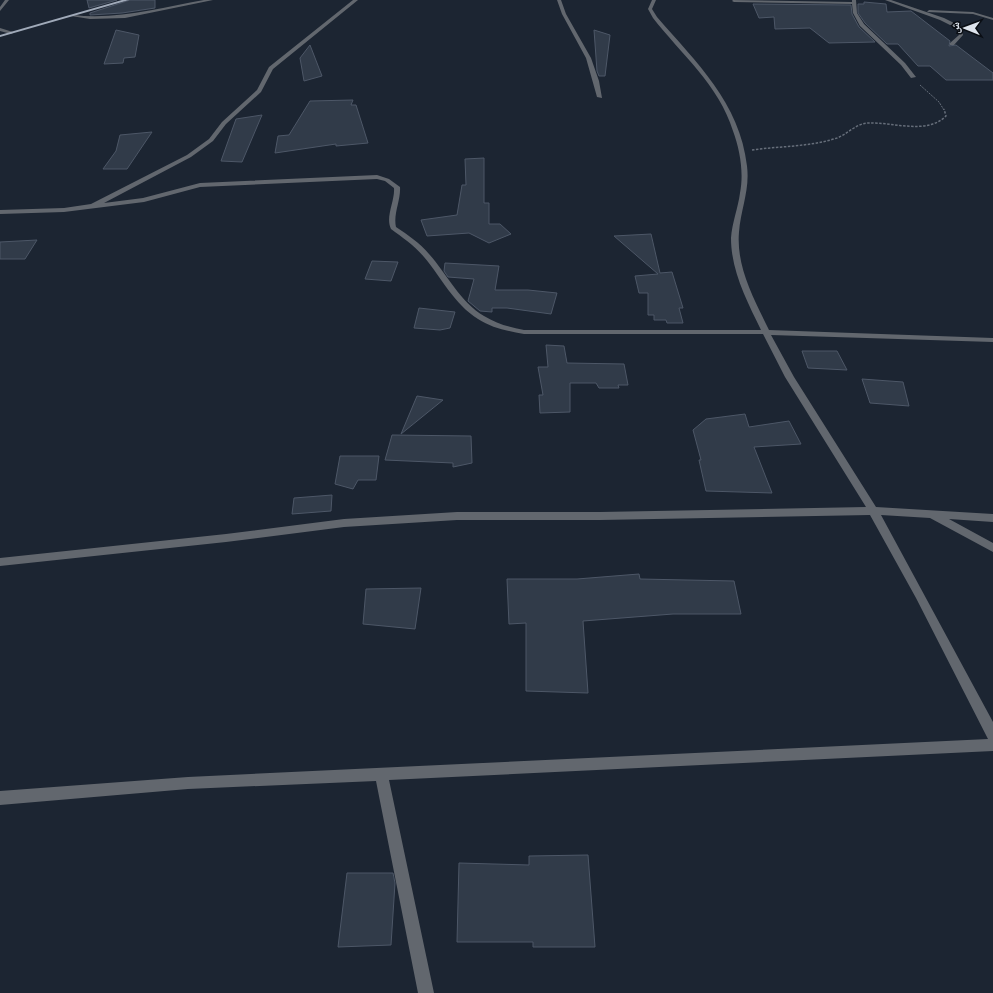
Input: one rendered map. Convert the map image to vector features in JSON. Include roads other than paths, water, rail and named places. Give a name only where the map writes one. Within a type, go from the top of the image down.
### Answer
[{"type":"main road","points":[[0,36],[127,0]]},
{"type":"street","points":[[0,10],[7,0]]},
{"type":"street","points":[[73,16],[99,19],[119,17],[211,0]]},
{"type":"street","points":[[93,206],[164,170],[207,144],[224,123],[259,90],[270,68],[356,0]]},
{"type":"street","points":[[559,0],[564,14],[590,62],[598,84],[600,96]]},
{"type":"street","points":[[654,0],[650,9],[655,18],[720,96],[736,129],[742,151],[745,182],[742,204],[737,219],[735,240],[740,270],[765,332],[784,366],[874,511],[993,735]]},
{"type":"street","points":[[734,0],[854,2],[855,13],[862,25],[903,64],[913,77]]},
{"type":"street","points":[[887,0],[958,27],[961,35],[952,44]]},
{"type":"street","points":[[919,11],[973,13],[993,18]]},
{"type":"street","points":[[0,29],[11,33]]},
{"type":"street","points":[[0,212],[69,210],[144,200],[184,188],[200,186],[365,177],[382,178],[397,187],[398,200],[391,221],[393,228],[410,238],[423,251],[476,316],[497,326],[524,332],[765,332],[993,340]]},
{"type":"street","points":[[0,562],[226,538],[344,523],[450,516],[608,516],[874,511],[993,518]]},
{"type":"street","points":[[930,514],[993,548]]},
{"type":"street","points":[[0,798],[188,783],[993,745]]},
{"type":"street","points":[[381,774],[426,993]]}]
